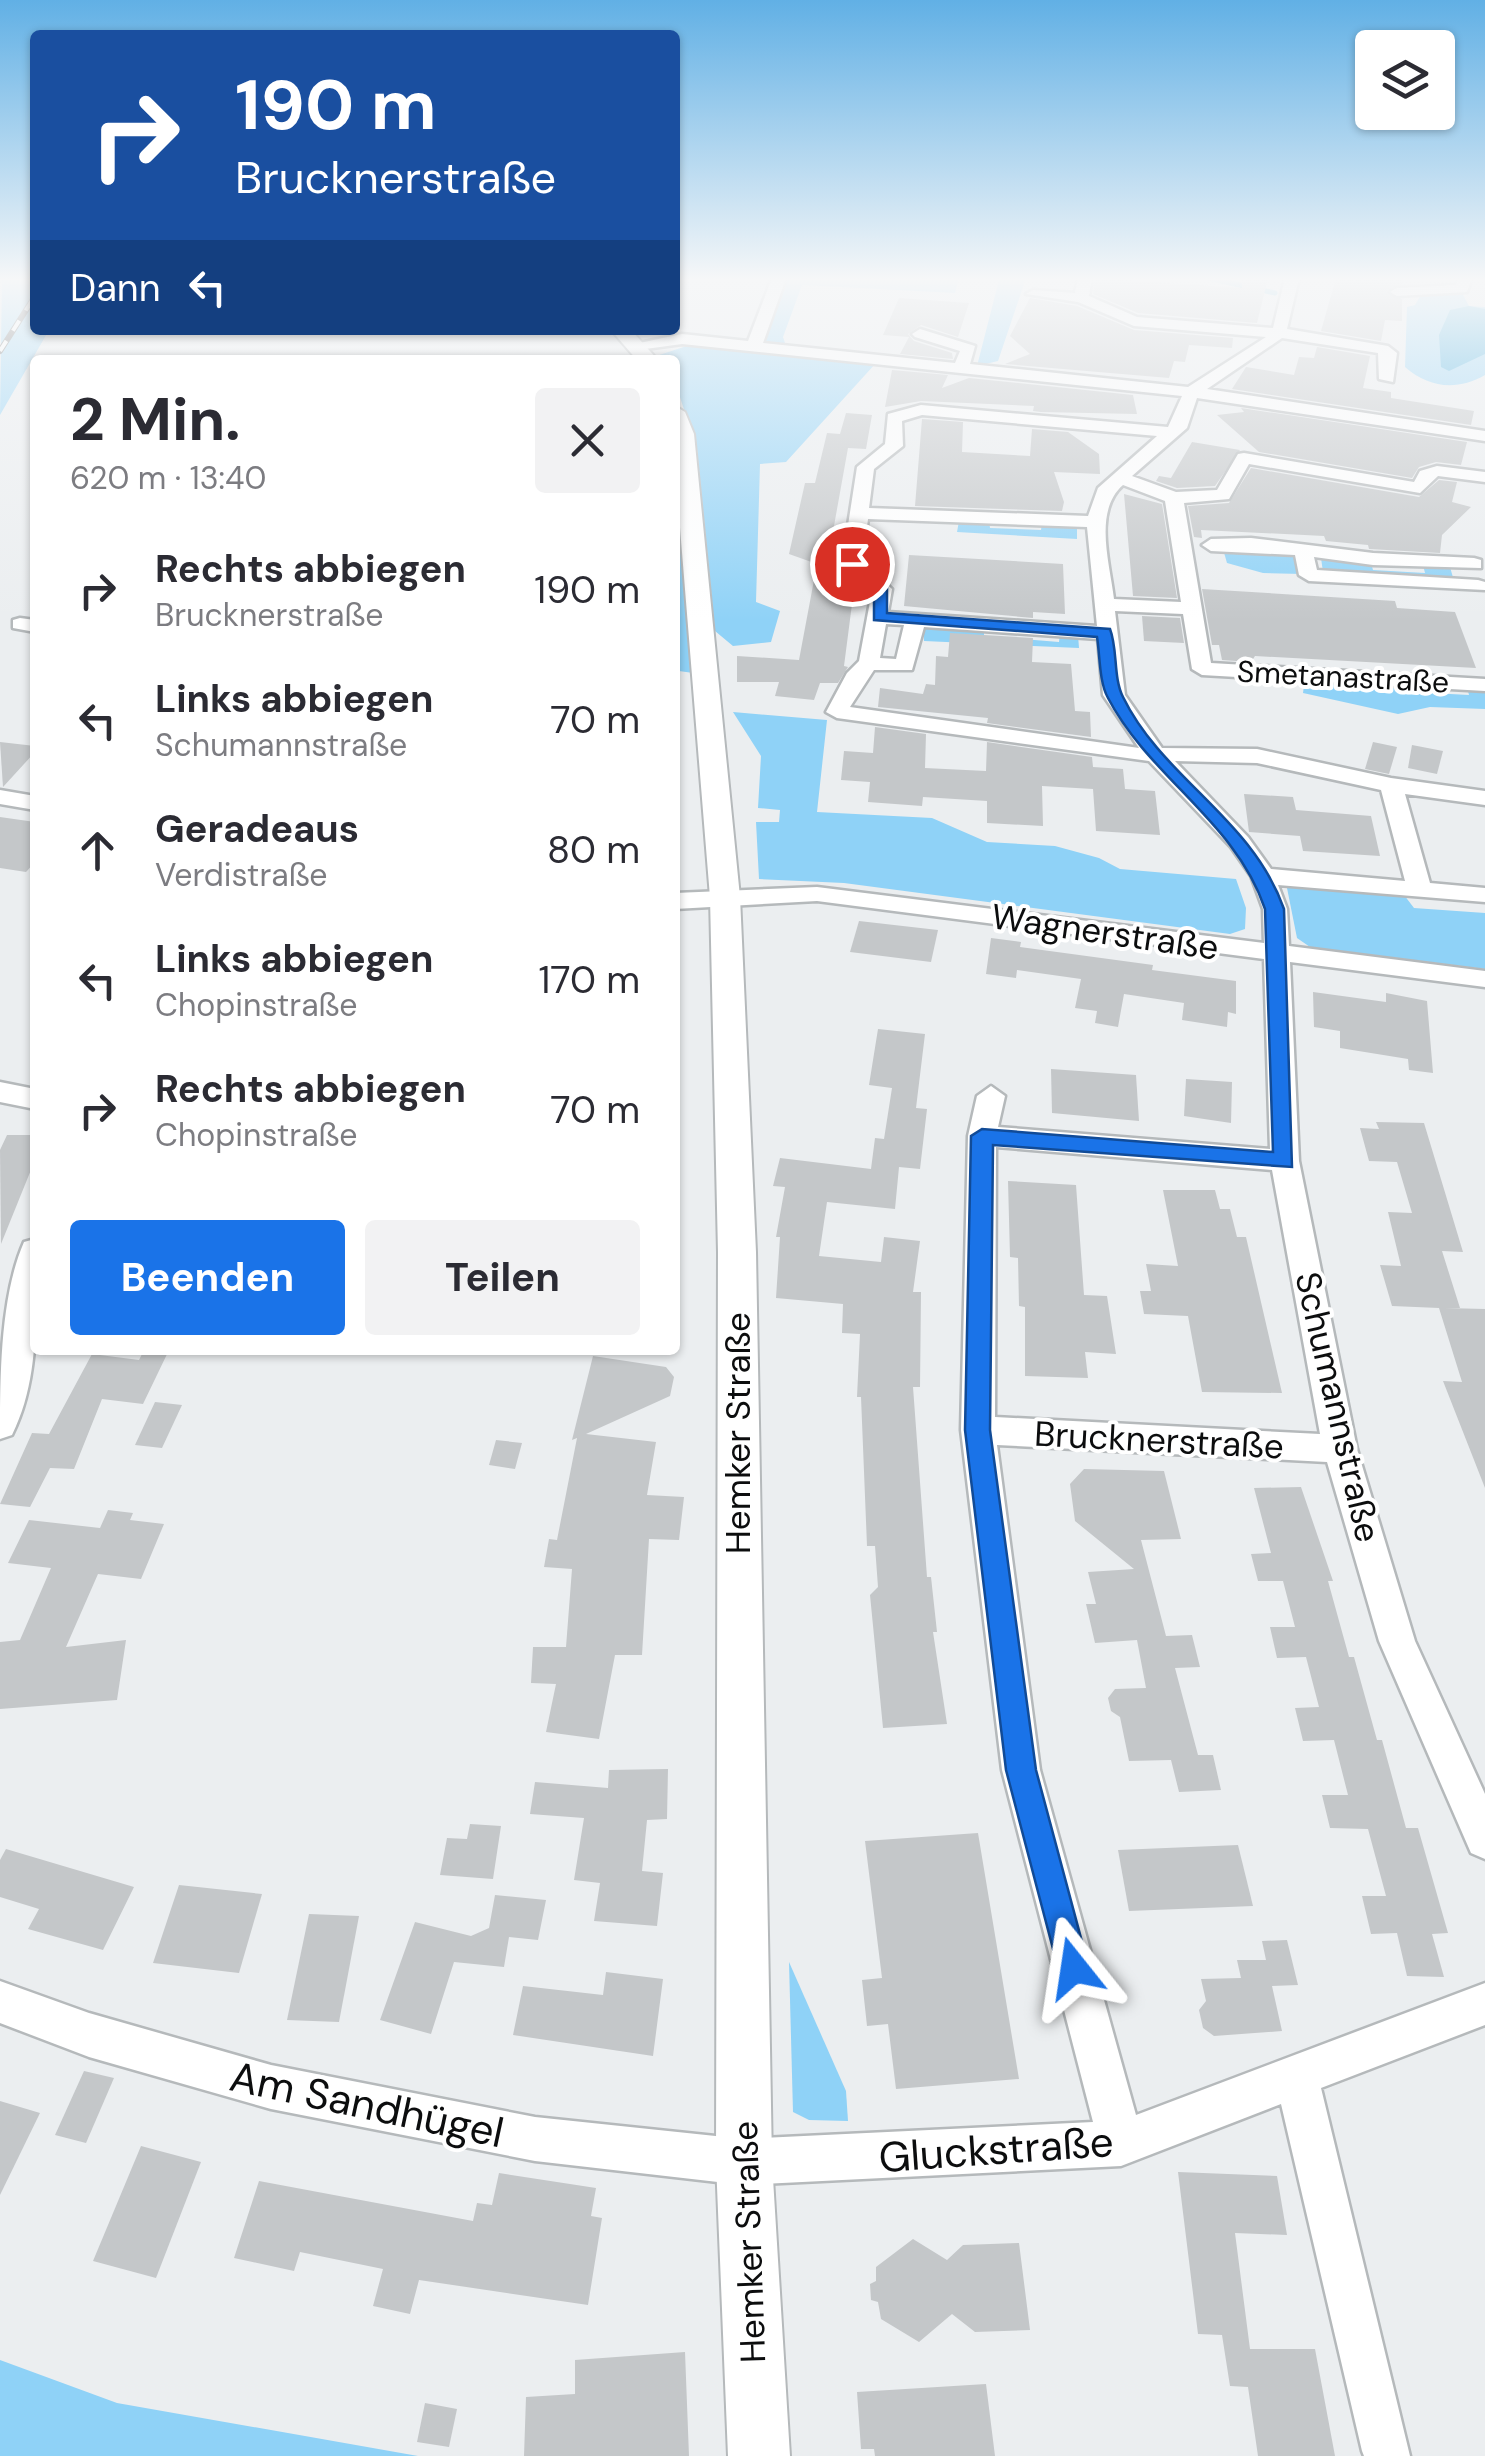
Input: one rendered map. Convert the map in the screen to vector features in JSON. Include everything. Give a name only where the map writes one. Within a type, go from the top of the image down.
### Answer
[{"type":"main road","name":"Hemker Straße","points":[[680,428],[725,897],[737,1252],[744,2162],[759,2456]]},
{"type":"street","points":[[856,512],[948,525],[1096,522],[1104,492],[1181,424],[1191,393]]},
{"type":"street","points":[[1195,393],[1485,436]]},
{"type":"street","points":[[1171,432],[921,410],[894,418],[894,446],[866,467],[856,512],[852,564],[882,589],[880,617],[868,663],[857,673],[837,712],[1128,754],[1258,756],[1391,785],[1485,798]]},
{"type":"street","points":[[954,435],[956,413]]},
{"type":"street","points":[[1025,439],[1027,420]]},
{"type":"street","points":[[1118,477],[1174,498],[1222,496],[1244,458],[1420,488],[1426,474]]},
{"type":"street","points":[[1340,459],[1426,474],[1436,471],[1485,477]]},
{"type":"street","name":"Smetanastraße","points":[[1174,498],[1202,668],[1485,685]]},
{"type":"street","name":"Schumannstraße","points":[[1096,522],[1104,633],[1114,695],[1154,752],[1240,842],[1263,876],[1275,909],[1280,956],[1285,1161],[1340,1450],[1397,1642],[1485,1838]]},
{"type":"street","points":[[1211,544],[1480,555],[1482,594],[1309,575],[1303,550]]},
{"type":"street","points":[[1102,604],[1192,609]]},
{"type":"street","points":[[880,617],[1104,633]]},
{"type":"street","points":[[868,663],[905,666],[916,620]]},
{"type":"street","points":[[1391,785],[1420,892]]},
{"type":"street","points":[[0,798],[30,802]]},
{"type":"street","points":[[1263,876],[1485,895]]},
{"type":"street","name":"Wagnerstraße","points":[[680,901],[817,894],[1280,956],[1485,979]]},
{"type":"street","points":[[0,1092],[30,1099]]},
{"type":"street","name":"Brucknerstraße","points":[[990,1096],[982,1136],[978,1430],[1021,1770],[1121,2143]]},
{"type":"street","points":[[982,1136],[1285,1161]]},
{"type":"street","points":[[0,1425],[12,1398],[24,1279],[30,1263]]},
{"type":"street","name":"Brucknerstraße","points":[[978,1430],[1340,1450]]},
{"type":"street","name":"Am Sandhügel","points":[[0,2002],[89,2035],[270,2086],[534,2139],[744,2162]]},
{"type":"street","name":"Gluckstraße","points":[[744,2162],[868,2159],[1121,2143],[1485,2004]]},
{"type":"street","points":[[1296,2076],[1387,2452]]},
{"type":"shaded area","points":[[0,393],[13,393],[0,415]]},
{"type":"shaded area","points":[[680,393],[849,393],[786,462],[760,464],[756,602],[780,611],[771,642],[733,646],[715,631],[697,449]]},
{"type":"shaded area","points":[[680,516],[693,673],[680,671]]},
{"type":"shaded area","points":[[989,520],[990,528],[1041,530],[1042,523],[1077,529],[1077,539],[957,532],[959,521]]},
{"type":"shaded area","points":[[1223,549],[1298,554],[1302,574],[1263,573],[1227,563]]},
{"type":"shaded area","points":[[1321,558],[1371,563],[1373,570],[1425,573],[1423,565],[1450,567],[1454,581],[1323,572]]},
{"type":"shaded area","points":[[923,627],[984,628],[984,636],[1059,642],[1060,633],[1078,635],[1079,648],[924,641]]},
{"type":"shaded area","points":[[1305,678],[1409,683],[1412,692],[1469,695],[1467,687],[1485,688],[1485,709],[1430,707],[1398,714],[1303,693]]},
{"type":"shaded area","points":[[733,712],[827,720],[817,812],[932,818],[987,842],[1055,846],[1099,858],[1120,869],[1236,879],[1246,908],[1245,929],[1230,934],[844,883],[759,879],[756,822],[779,822],[780,810],[758,808],[761,756]]},
{"type":"shaded area","points":[[1295,884],[1401,891],[1414,908],[1485,913],[1485,969],[1310,947],[1297,938],[1287,888]]},
{"type":"shaded area","points":[[789,1962],[846,2091],[848,2121],[809,2120],[793,2112]]},
{"type":"shaded area","points":[[0,2360],[117,2403],[418,2456],[0,2456]]},
{"type":"building","points":[[888,393],[1110,393],[1133,395],[1137,414],[1041,412],[1033,411],[1034,406],[921,401],[885,407]]},
{"type":"building","points":[[1256,393],[1391,393],[1391,398],[1474,411],[1471,425]]},
{"type":"building","points":[[1241,408],[1467,442],[1461,465],[1436,462],[1419,467],[1412,478],[1259,452],[1217,415],[1244,412]]},
{"type":"building","points":[[846,413],[872,415],[866,449],[848,448],[832,537],[842,538],[838,563],[855,581],[844,666],[848,667],[838,683],[820,683],[814,700],[775,696],[779,682],[737,682],[737,656],[799,660],[817,564],[789,554],[805,483],[815,483],[827,433],[840,434]]},
{"type":"building","points":[[922,419],[963,422],[962,452],[1030,456],[1032,429],[1068,432],[1099,454],[1100,474],[1054,472],[1064,502],[1062,511],[915,506]]},
{"type":"building","points":[[1192,442],[1240,450],[1215,486],[1177,488],[1156,481],[1159,476],[1171,478]]},
{"type":"building","points":[[1251,468],[1419,497],[1439,480],[1457,482],[1452,502],[1471,507],[1442,535],[1440,553],[1369,549],[1368,545],[1326,541],[1324,536],[1201,530],[1202,538],[1194,537],[1188,506],[1229,503]]},
{"type":"building","points":[[1124,494],[1162,504],[1177,598],[1133,596]]},
{"type":"building","points":[[909,555],[1063,564],[1065,614],[1033,612],[1033,618],[904,606]]},
{"type":"building","points":[[1202,589],[1395,601],[1397,608],[1455,612],[1476,668],[1255,656],[1251,662],[1222,660],[1219,645],[1212,645]]},
{"type":"building","points":[[1142,616],[1180,618],[1184,643],[1144,641]]},
{"type":"building","points":[[950,633],[1033,638],[1032,662],[1071,664],[1075,711],[1090,712],[1091,737],[987,723],[988,718],[878,707],[880,688],[923,694],[926,684],[935,685],[936,656],[948,657]]},
{"type":"building","points":[[875,727],[926,734],[925,768],[986,771],[987,742],[1092,757],[1093,767],[1123,769],[1125,789],[1155,791],[1160,835],[1096,831],[1093,789],[1042,786],[1043,826],[987,823],[987,801],[923,797],[922,806],[868,802],[870,782],[841,780],[844,751],[873,753]]},
{"type":"building","points":[[0,742],[30,745],[30,757],[3,787]]},
{"type":"building","points":[[1373,742],[1397,747],[1389,774],[1365,769]]},
{"type":"building","points":[[1412,745],[1443,751],[1437,774],[1408,768]]},
{"type":"building","points":[[1244,794],[1293,797],[1296,810],[1371,816],[1380,856],[1303,851],[1300,836],[1249,832]]},
{"type":"building","points":[[0,817],[30,821],[30,868],[26,872],[0,868]]},
{"type":"building","points":[[859,921],[938,930],[931,962],[850,952]]},
{"type":"building","points":[[991,938],[1021,942],[1020,947],[1236,981],[1236,1014],[1228,1012],[1227,1027],[1182,1020],[1184,1003],[1124,994],[1118,1027],[1095,1023],[1097,1011],[1075,1008],[1081,979],[1017,970],[1016,978],[986,974]]},
{"type":"building","points":[[1313,992],[1386,1002],[1386,993],[1427,1001],[1433,1073],[1409,1070],[1408,1059],[1340,1048],[1340,1031],[1314,1027]]},
{"type":"building","points":[[878,1029],[925,1034],[916,1108],[927,1109],[920,1169],[899,1167],[895,1209],[827,1202],[819,1256],[881,1262],[884,1237],[920,1241],[913,1292],[921,1292],[920,1387],[913,1387],[927,1577],[931,1577],[937,1632],[933,1632],[947,1724],[883,1728],[870,1595],[878,1587],[875,1546],[867,1546],[861,1397],[857,1397],[860,1334],[842,1333],[843,1304],[776,1298],[780,1237],[776,1237],[785,1187],[773,1186],[780,1158],[871,1169],[875,1138],[884,1139],[892,1088],[869,1085]]},
{"type":"building","points":[[1051,1069],[1136,1075],[1139,1121],[1052,1113]]},
{"type":"building","points":[[1186,1079],[1232,1082],[1231,1123],[1184,1116]]},
{"type":"building","points":[[1376,1122],[1424,1123],[1463,1252],[1442,1251],[1460,1308],[1445,1308],[1485,1309],[1485,1488],[1443,1381],[1462,1382],[1439,1308],[1392,1306],[1380,1265],[1401,1266],[1388,1212],[1412,1213],[1397,1162],[1369,1161],[1360,1128],[1379,1129]]},
{"type":"building","points":[[7,1135],[30,1135],[30,1172],[1,1244],[0,1150]]},
{"type":"building","points":[[1008,1181],[1076,1185],[1084,1295],[1107,1296],[1116,1354],[1085,1352],[1088,1378],[1025,1376],[1025,1307],[1019,1306],[1018,1258],[1010,1257]]},
{"type":"building","points":[[1163,1190],[1215,1190],[1220,1209],[1230,1209],[1237,1237],[1246,1237],[1282,1393],[1202,1392],[1188,1316],[1144,1314],[1140,1291],[1151,1291],[1146,1264],[1178,1266]]},
{"type":"building","points":[[91,1355],[139,1360],[142,1355],[167,1355],[143,1404],[102,1399],[74,1469],[50,1468],[30,1507],[0,1504],[32,1433],[49,1434]]},
{"type":"building","points":[[593,1356],[666,1367],[674,1377],[670,1396],[586,1434],[656,1442],[647,1495],[684,1497],[679,1540],[649,1539],[642,1655],[615,1655],[599,1739],[546,1732],[556,1684],[531,1683],[533,1647],[566,1647],[572,1569],[544,1567],[549,1539],[557,1540],[577,1438],[572,1440]]},
{"type":"building","points":[[155,1402],[182,1405],[162,1448],[135,1445]]},
{"type":"building","points":[[496,1440],[522,1443],[515,1469],[489,1465]]},
{"type":"building","points":[[1084,1469],[1164,1471],[1181,1539],[1141,1540],[1166,1636],[1192,1635],[1200,1667],[1175,1668],[1198,1755],[1213,1755],[1221,1790],[1179,1792],[1171,1760],[1129,1761],[1120,1717],[1111,1711],[1108,1698],[1115,1689],[1146,1688],[1137,1640],[1095,1643],[1086,1604],[1096,1604],[1088,1572],[1134,1569],[1075,1521],[1070,1484]]},
{"type":"building","points":[[1301,1487],[1333,1581],[1328,1581],[1349,1657],[1354,1657],[1377,1740],[1382,1740],[1406,1828],[1418,1828],[1448,1933],[1432,1934],[1444,1977],[1407,1976],[1397,1933],[1371,1934],[1362,1896],[1386,1896],[1368,1829],[1330,1828],[1322,1795],[1348,1795],[1334,1740],[1303,1741],[1295,1708],[1319,1707],[1306,1657],[1277,1658],[1270,1627],[1295,1627],[1283,1581],[1258,1581],[1251,1554],[1271,1553],[1254,1488]]},
{"type":"building","points":[[108,1510],[133,1513],[130,1520],[164,1524],[141,1579],[98,1574],[66,1647],[126,1640],[117,1700],[0,1709],[0,1642],[20,1640],[51,1568],[8,1563],[29,1520],[100,1528]]},
{"type":"building","points":[[668,1769],[667,1819],[647,1820],[642,1871],[663,1873],[657,1926],[594,1921],[600,1883],[574,1880],[584,1818],[530,1814],[535,1782],[608,1788],[609,1770]]},
{"type":"building","points":[[470,1824],[501,1826],[493,1879],[440,1875],[447,1838],[467,1839]]},
{"type":"building","points":[[978,1833],[1019,2079],[896,2089],[888,2024],[867,2026],[862,1980],[882,1978],[865,1841]]},
{"type":"building","points":[[1238,1845],[1253,1906],[1129,1911],[1118,1850]]},
{"type":"building","points":[[6,1849],[134,1887],[103,1950],[28,1929],[39,1909],[0,1897],[0,1860]]},
{"type":"building","points":[[179,1885],[262,1894],[239,1973],[153,1963]]},
{"type":"building","points":[[495,1895],[546,1900],[538,1940],[509,1937],[504,1967],[454,1962],[431,2034],[380,2020],[415,1922],[471,1936],[489,1928]]},
{"type":"building","points":[[309,1914],[359,1916],[339,2022],[287,2020]]},
{"type":"building","points":[[1287,1940],[1298,1985],[1272,1986],[1282,2031],[1214,2036],[1203,2028],[1199,2010],[1206,2001],[1201,1979],[1241,1978],[1237,1960],[1266,1960],[1262,1941]]},
{"type":"building","points":[[606,1972],[663,1979],[653,2056],[513,2035],[523,1986],[603,1995]]},
{"type":"building","points":[[84,2071],[114,2078],[86,2143],[55,2135]]},
{"type":"building","points":[[0,2101],[40,2113],[0,2195]]},
{"type":"building","points":[[141,2146],[201,2162],[156,2278],[93,2261]]},
{"type":"building","points":[[1178,2172],[1277,2176],[1287,2235],[1235,2233],[1250,2349],[1315,2349],[1335,2456],[1258,2456],[1248,2387],[1230,2386],[1222,2335],[1198,2334]]},
{"type":"building","points":[[499,2173],[596,2188],[591,2216],[602,2218],[588,2305],[419,2280],[410,2314],[373,2306],[383,2269],[300,2252],[294,2271],[234,2258],[259,2181],[473,2221],[477,2203],[492,2205]]},
{"type":"building","points":[[913,2239],[947,2260],[963,2245],[1019,2243],[1030,2330],[975,2332],[952,2314],[919,2342],[881,2319],[878,2302],[871,2300],[870,2284],[876,2281],[876,2267]]},
{"type":"building","points":[[685,2352],[689,2456],[524,2456],[526,2397],[575,2394],[575,2360]]},
{"type":"building","points":[[986,2384],[995,2456],[875,2456],[874,2449],[861,2449],[857,2392]]},
{"type":"building","points":[[425,2403],[457,2409],[449,2447],[417,2442]]},
{"type":"route","points":[[852,564],[882,589],[880,617],[1104,633],[1114,695],[1154,752],[1240,842],[1263,876],[1275,909],[1280,956],[1285,1161],[982,1136],[978,1430],[1021,1770],[1074,1968]]}]
